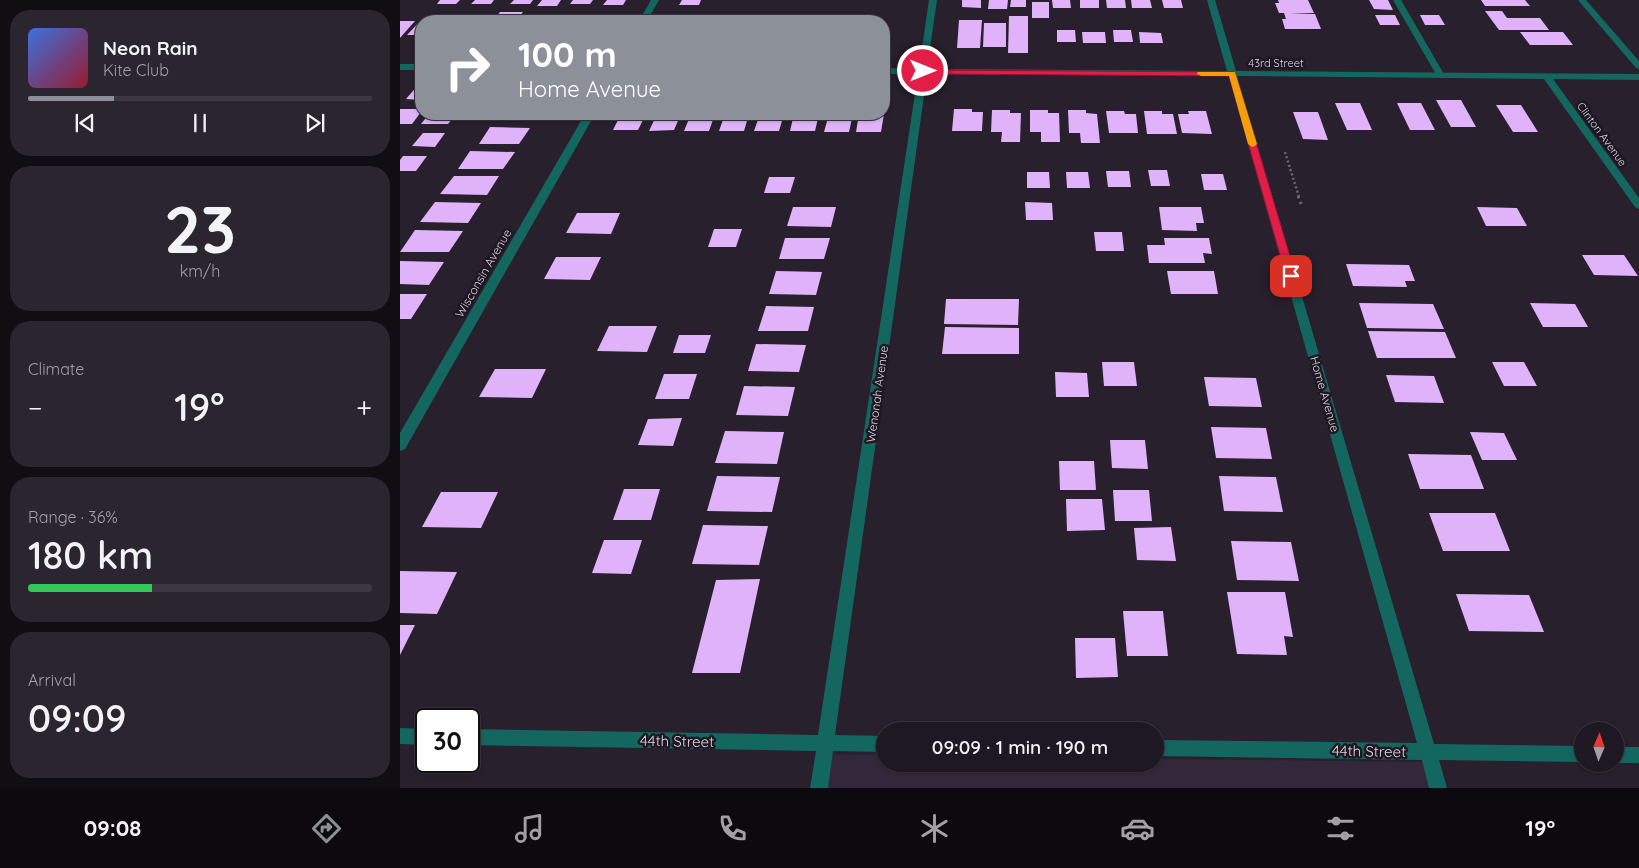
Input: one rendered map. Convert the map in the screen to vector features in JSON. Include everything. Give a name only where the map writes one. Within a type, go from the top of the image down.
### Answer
[{"type":"street","points":[[646,15],[655,0]]},
{"type":"street","name":"Wenonah Avenue","points":[[820,788],[933,0]]},
{"type":"street","name":"Home Avenue","points":[[1211,0],[1438,788]]},
{"type":"street","points":[[1397,0],[1441,76]]},
{"type":"street","points":[[1582,0],[1639,66]]},
{"type":"street","points":[[400,67],[415,67]]},
{"type":"street","name":"43rd Street","points":[[890,71],[1639,77]]},
{"type":"street","name":"Clinton Avenue","points":[[1546,76],[1639,205]]},
{"type":"street","name":"Wisconsin Avenue","points":[[400,445],[587,120]]},
{"type":"street","points":[[400,736],[415,737]]},
{"type":"street","name":"44th Street","points":[[480,738],[876,744]]},
{"type":"street","name":"44th Street","points":[[1164,748],[1574,754]]},
{"type":"street","points":[[1624,755],[1639,755]]},
{"type":"path","points":[[1285,152],[1301,204]]},
{"type":"shaded area","points":[[828,754],[876,755],[876,772],[1164,772],[1164,759],[1431,762],[1438,788],[823,788]]},
{"type":"building","points":[[440,0],[460,0],[456,4],[437,4]]},
{"type":"building","points":[[475,0],[494,0],[491,4],[471,4]]},
{"type":"building","points":[[514,0],[533,0],[530,4],[510,4]]},
{"type":"building","points":[[542,0],[561,0],[557,6],[537,6]]},
{"type":"building","points":[[573,0],[593,0],[590,4],[570,4]]},
{"type":"building","points":[[607,0],[626,0],[623,5],[603,5]]},
{"type":"building","points":[[682,0],[701,0],[699,5],[679,5]]},
{"type":"building","points":[[962,0],[981,0],[981,8],[962,7]]},
{"type":"building","points":[[989,0],[1008,0],[1007,9],[988,9]]},
{"type":"building","points":[[1011,0],[1026,0],[1026,7],[1010,7]]},
{"type":"building","points":[[1052,0],[1070,0],[1071,8],[1053,8]]},
{"type":"building","points":[[1080,0],[1099,0],[1099,8],[1080,8]]},
{"type":"building","points":[[1106,0],[1125,0],[1126,8],[1107,8]]},
{"type":"building","points":[[1131,0],[1150,0],[1152,8],[1132,8]]},
{"type":"building","points":[[1162,0],[1181,0],[1183,8],[1164,8]]},
{"type":"building","points":[[1278,0],[1308,0],[1314,13],[1290,14],[1315,14],[1321,29],[1285,29],[1282,19],[1286,19],[1284,13],[1279,13],[1275,3],[1279,3]]},
{"type":"building","points":[[1369,0],[1388,0],[1393,10],[1374,9]]},
{"type":"building","points":[[1481,0],[1525,0],[1530,6],[1485,6]]},
{"type":"building","points":[[1032,2],[1049,2],[1049,18],[1032,18]]},
{"type":"building","points":[[1485,11],[1502,11],[1507,18],[1540,18],[1549,30],[1499,30]]},
{"type":"building","points":[[500,12],[523,12],[521,15],[498,15]]},
{"type":"building","points":[[1375,15],[1395,15],[1400,25],[1380,25]]},
{"type":"building","points":[[1420,15],[1439,15],[1445,25],[1425,25]]},
{"type":"building","points":[[1009,16],[1028,16],[1028,53],[1008,53]]},
{"type":"building","points":[[959,20],[982,20],[980,48],[957,48]]},
{"type":"building","points":[[400,21],[415,21],[400,38]]},
{"type":"building","points":[[984,23],[1006,23],[1006,47],[983,47]]},
{"type":"building","points":[[415,26],[415,35],[407,35]]},
{"type":"building","points":[[1057,30],[1075,30],[1076,42],[1057,42]]},
{"type":"building","points":[[1113,30],[1131,30],[1133,42],[1114,42]]},
{"type":"building","points":[[1082,32],[1105,32],[1106,43],[1083,43]]},
{"type":"building","points":[[1139,32],[1161,33],[1163,43],[1140,43]]},
{"type":"building","points":[[1520,32],[1563,32],[1573,45],[1530,45]]},
{"type":"building","points":[[415,88],[415,100],[406,99]]},
{"type":"building","points":[[1436,100],[1461,100],[1476,127],[1451,127]]},
{"type":"building","points":[[1335,103],[1360,103],[1372,130],[1347,130]]},
{"type":"building","points":[[1397,103],[1421,103],[1435,130],[1410,130]]},
{"type":"building","points":[[1496,105],[1521,105],[1538,132],[1513,132]]},
{"type":"building","points":[[400,109],[415,109],[415,120],[412,124],[400,124]]},
{"type":"building","points":[[954,109],[972,109],[972,112],[983,112],[982,131],[952,131]]},
{"type":"building","points":[[992,110],[1010,110],[1010,113],[1021,113],[1020,142],[1001,142],[1002,132],[991,132]]},
{"type":"building","points":[[1030,110],[1048,110],[1048,113],[1059,113],[1060,142],[1041,142],[1041,132],[1030,132]]},
{"type":"building","points":[[1068,110],[1086,110],[1086,113],[1097,114],[1100,143],[1081,143],[1080,133],[1069,133]]},
{"type":"building","points":[[1106,111],[1124,111],[1125,114],[1136,114],[1138,133],[1109,133]]},
{"type":"building","points":[[1144,111],[1162,111],[1162,114],[1173,114],[1177,134],[1147,134]]},
{"type":"building","points":[[1188,111],[1206,111],[1212,134],[1182,133],[1178,114],[1189,114]]},
{"type":"building","points":[[1293,112],[1318,112],[1328,140],[1303,139]]},
{"type":"building","points":[[424,120],[451,120],[448,124],[421,124]]},
{"type":"building","points":[[492,120],[534,120],[533,121]]},
{"type":"building","points":[[618,120],[643,120],[638,130],[613,130]]},
{"type":"building","points":[[654,120],[678,120],[674,130],[649,131]]},
{"type":"building","points":[[689,120],[713,120],[709,131],[684,131]]},
{"type":"building","points":[[723,120],[747,120],[744,131],[719,131]]},
{"type":"building","points":[[758,120],[782,120],[779,131],[754,131]]},
{"type":"building","points":[[793,120],[818,120],[815,131],[790,131]]},
{"type":"building","points":[[827,120],[852,120],[849,132],[824,132]]},
{"type":"building","points":[[858,120],[883,120],[881,132],[856,132]]},
{"type":"building","points":[[490,127],[530,128],[519,144],[479,144]]},
{"type":"building","points":[[423,133],[445,133],[435,147],[412,146]]},
{"type":"building","points":[[470,151],[515,152],[503,169],[458,169]]},
{"type":"building","points":[[403,156],[427,156],[416,171],[400,171],[400,160]]},
{"type":"building","points":[[1148,170],[1167,170],[1170,186],[1151,186]]},
{"type":"building","points":[[1106,171],[1129,171],[1131,187],[1108,187]]},
{"type":"building","points":[[1027,172],[1049,172],[1050,188],[1027,188]]},
{"type":"building","points":[[1066,172],[1088,172],[1090,188],[1067,188]]},
{"type":"building","points":[[1201,174],[1223,174],[1227,190],[1204,190]]},
{"type":"building","points":[[454,176],[499,176],[487,195],[440,194]]},
{"type":"building","points":[[769,177],[795,177],[790,193],[764,193]]},
{"type":"building","points":[[435,202],[481,203],[468,223],[420,222]]},
{"type":"building","points":[[1025,202],[1052,203],[1053,220],[1026,220]]},
{"type":"building","points":[[793,207],[836,207],[831,227],[787,226]]},
{"type":"building","points":[[1159,207],[1201,207],[1204,223],[1196,223],[1197,231],[1162,230]]},
{"type":"building","points":[[1477,207],[1517,208],[1527,226],[1486,226]]},
{"type":"building","points":[[577,213],[620,213],[611,234],[566,233]]},
{"type":"building","points":[[714,229],[742,229],[736,247],[708,247]]},
{"type":"building","points":[[415,230],[463,231],[449,252],[400,252]]},
{"type":"building","points":[[1094,232],[1122,232],[1124,251],[1096,251]]},
{"type":"building","points":[[785,238],[830,238],[824,259],[779,259]]},
{"type":"building","points":[[1164,238],[1209,238],[1212,254],[1203,253],[1205,263],[1149,263],[1147,245],[1165,245]]},
{"type":"building","points":[[1582,255],[1624,255],[1638,276],[1594,275]]},
{"type":"building","points":[[556,257],[601,257],[590,280],[544,279]]},
{"type":"building","points":[[400,261],[444,262],[429,285],[400,284]]},
{"type":"building","points":[[1346,264],[1409,265],[1415,281],[1405,281],[1407,287],[1353,286]]},
{"type":"building","points":[[776,271],[822,272],[816,295],[769,294]]},
{"type":"building","points":[[1167,271],[1214,271],[1218,294],[1171,294]]},
{"type":"building","points":[[400,294],[427,294],[411,319],[400,319]]},
{"type":"building","points":[[946,299],[1019,299],[1018,325],[944,324]]},
{"type":"building","points":[[1359,303],[1433,304],[1444,329],[1367,328]]},
{"type":"building","points":[[1530,303],[1575,304],[1588,327],[1543,327]]},
{"type":"building","points":[[766,306],[814,307],[808,331],[758,331]]},
{"type":"building","points":[[609,326],[657,326],[647,352],[597,351]]},
{"type":"building","points":[[945,327],[1019,328],[1019,354],[942,354]]},
{"type":"building","points":[[1368,331],[1445,332],[1456,358],[1377,358]]},
{"type":"building","points":[[679,335],[711,335],[705,353],[673,353]]},
{"type":"building","points":[[756,344],[806,345],[799,372],[748,371]]},
{"type":"building","points":[[1102,362],[1134,362],[1137,386],[1104,386]]},
{"type":"building","points":[[1492,362],[1524,362],[1537,386],[1504,386]]},
{"type":"building","points":[[495,369],[546,369],[532,398],[479,397]]},
{"type":"building","points":[[1055,372],[1087,373],[1089,397],[1056,397]]},
{"type":"building","points":[[664,374],[697,374],[689,399],[655,399]]},
{"type":"building","points":[[1386,375],[1434,376],[1444,403],[1395,402]]},
{"type":"building","points":[[1204,377],[1256,378],[1262,407],[1209,406]]},
{"type":"building","points":[[744,386],[795,387],[788,416],[736,415]]},
{"type":"building","points":[[682,418],[673,446],[638,445],[648,419]]},
{"type":"building","points":[[1211,427],[1266,428],[1272,459],[1216,458]]},
{"type":"building","points":[[725,431],[784,432],[777,464],[715,463]]},
{"type":"building","points":[[1470,432],[1504,433],[1517,460],[1482,460]]},
{"type":"building","points":[[1110,440],[1145,440],[1148,469],[1112,468]]},
{"type":"building","points":[[1408,454],[1471,455],[1484,489],[1420,489]]},
{"type":"building","points":[[1059,461],[1094,461],[1096,490],[1060,490]]},
{"type":"building","points":[[717,476],[780,477],[772,512],[707,511]]},
{"type":"building","points":[[1219,476],[1276,477],[1283,512],[1224,511]]},
{"type":"building","points":[[624,489],[660,489],[651,520],[613,520]]},
{"type":"building","points":[[1113,490],[1149,490],[1152,521],[1115,521]]},
{"type":"building","points":[[441,492],[498,492],[481,528],[422,527]]},
{"type":"building","points":[[1066,499],[1102,499],[1105,530],[1067,531]]},
{"type":"building","points":[[1429,513],[1495,513],[1510,551],[1443,551]]},
{"type":"building","points":[[703,525],[768,526],[759,565],[692,564]]},
{"type":"building","points":[[1171,527],[1176,561],[1137,560],[1134,528]]},
{"type":"building","points":[[604,540],[642,540],[631,574],[592,573]]},
{"type":"building","points":[[1231,541],[1291,542],[1299,581],[1237,580]]},
{"type":"building","points":[[400,571],[457,572],[437,614],[400,613]]},
{"type":"building","points":[[760,579],[740,673],[692,673],[716,580]]},
{"type":"building","points":[[1227,592],[1285,592],[1293,637],[1284,636],[1287,655],[1237,654]]},
{"type":"building","points":[[1456,594],[1529,595],[1544,632],[1469,631]]},
{"type":"building","points":[[1123,611],[1163,611],[1168,656],[1127,656]]},
{"type":"building","points":[[400,625],[415,625],[400,655]]},
{"type":"building","points":[[1075,638],[1115,638],[1118,677],[1076,678]]},
{"type":"slow traffic","points":[[1201,74],[1232,74],[1252,144]]},
{"type":"route","points":[[923,71],[1232,74],[1291,276]]}]
